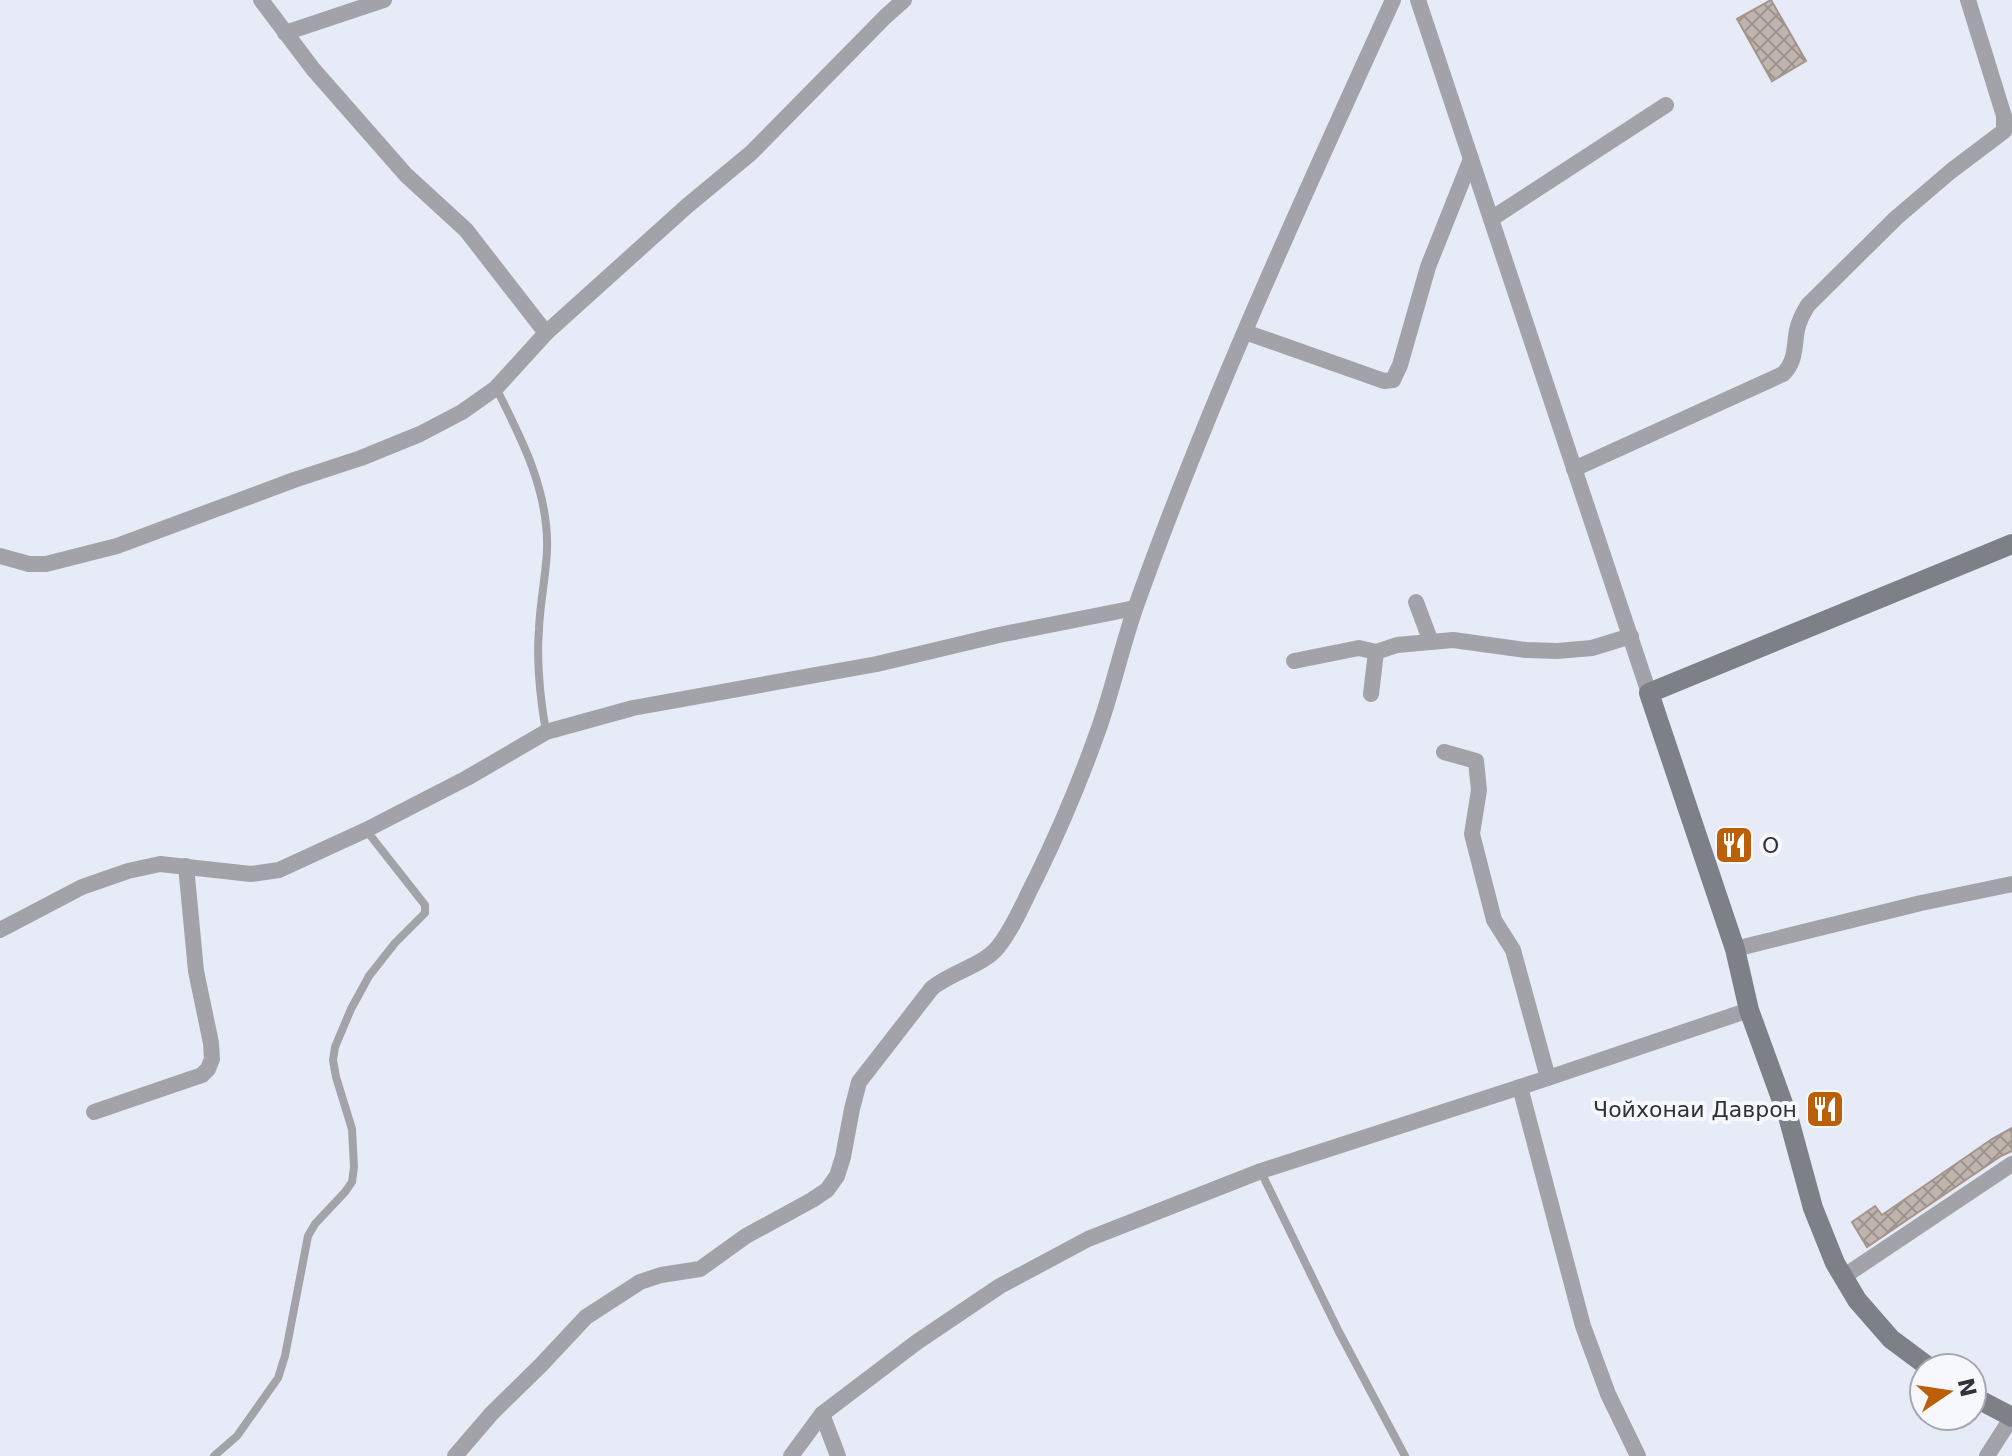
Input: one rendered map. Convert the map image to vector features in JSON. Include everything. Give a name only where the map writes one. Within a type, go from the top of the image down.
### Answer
[{"type":"main road","points":[[1908,1352],[1891,1339],[1857,1300],[1835,1263],[1813,1208],[1789,1120],[1749,1010],[1735,949],[1649,693],[2012,544]]},
{"type":"main road","points":[[1988,1404],[2012,1417]]},
{"type":"street","points":[[261,0],[313,69],[406,175],[466,230],[546,333]]},
{"type":"street","points":[[285,33],[384,0]]},
{"type":"street","points":[[0,556],[29,564],[46,564],[117,546],[390,446],[462,412],[496,388],[546,333],[687,206],[751,153],[904,0]]},
{"type":"street","points":[[455,1456],[492,1413],[586,1317],[640,1282],[700,1269],[746,1236],[827,1190],[837,1176],[843,1157],[859,1082],[932,988],[945,978],[988,957],[998,946],[1018,914],[1067,813],[1099,726],[1135,608],[1218,393],[1393,0]]},
{"type":"street","points":[[1418,0],[1649,693]]},
{"type":"street","points":[[1574,469],[1783,374],[1793,360],[1797,330],[1808,305],[1896,218],[2004,131],[2004,116],[1968,0]]},
{"type":"street","points":[[1994,81],[2012,75]]},
{"type":"street","points":[[1491,219],[1666,105]]},
{"type":"street","points":[[1245,332],[1384,381],[1393,380],[1428,267],[1471,159]]},
{"type":"street","points":[[1416,602],[1431,642]]},
{"type":"street","points":[[0,930],[82,887],[160,864],[251,874],[279,870],[467,778],[546,732],[633,708],[877,664],[999,635],[1135,608]]},
{"type":"street","points":[[1294,661],[1359,648],[1376,652],[1397,645],[1453,640],[1557,651],[1592,648],[1631,636]]},
{"type":"street","points":[[1371,694],[1376,652]]},
{"type":"street","points":[[1444,752],[1476,761],[1479,790],[1472,834],[1494,920],[1513,950],[1548,1078]]},
{"type":"street","points":[[94,1112],[202,1075],[212,1059],[196,971],[186,866]]},
{"type":"street","points":[[1735,949],[2012,884]]},
{"type":"street","points":[[791,1456],[822,1414],[917,1342],[1000,1286],[1088,1239],[1261,1171],[1749,1010]]},
{"type":"street","points":[[1520,1087],[1583,1326],[1608,1394],[1638,1456]]},
{"type":"street","points":[[1843,1277],[2012,1164]]},
{"type":"street","points":[[822,1414],[838,1456]]},
{"type":"street","points":[[1987,1456],[2012,1417]]},
{"type":"lane","points":[[496,388],[521,437],[544,512],[547,548],[537,657],[546,732]]},
{"type":"lane","points":[[214,1456],[237,1436],[278,1378],[308,1236],[352,1182],[352,1129],[336,1077],[333,1060],[335,1047],[369,976],[395,943],[425,913],[425,905],[366,830]]},
{"type":"lane","points":[[1261,1171],[1339,1332],[1405,1456]]},
{"type":"building","points":[[1771,0],[1806,61],[1772,81],[1737,19]]},
{"type":"building","points":[[2012,1128],[2012,1151],[1867,1247],[1852,1222],[1875,1206],[1882,1215]]},
{"type":"place","name":"O","points":[[1734,845]]},
{"type":"place","name":"Чойхонаи Даврон","points":[[1825,1109]]}]
